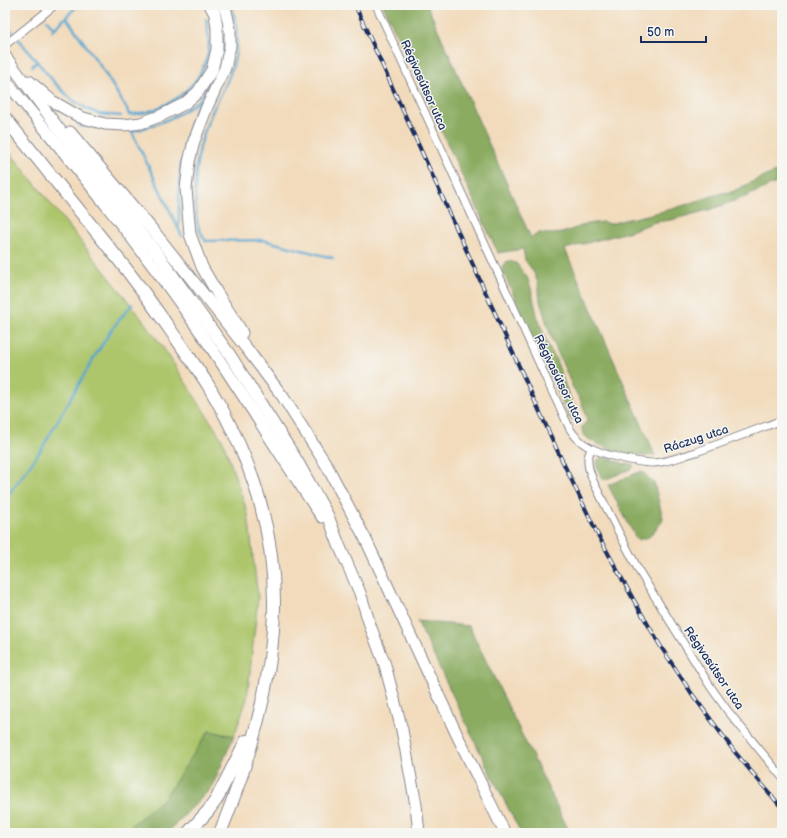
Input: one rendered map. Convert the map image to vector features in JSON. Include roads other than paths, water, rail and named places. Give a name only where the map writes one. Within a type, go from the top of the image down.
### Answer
[{"type":"highway","points":[[15,69],[52,101],[80,117],[105,124],[124,125],[142,123],[184,104],[198,92],[212,70],[218,49],[215,14],[210,5]]},
{"type":"highway","points":[[223,5],[226,11],[230,30],[230,46],[225,68],[194,140],[189,162],[186,189],[190,234],[202,267],[216,293],[240,329],[247,349]]},
{"type":"highway","points":[[5,56],[59,129],[159,256],[230,355],[296,459],[328,516],[360,592],[371,628],[385,665],[404,742],[416,805],[419,833]]},
{"type":"highway","points":[[5,80],[94,189],[170,289],[216,355],[339,545]]},
{"type":"highway","points":[[30,90],[63,123],[151,228],[283,397],[327,466],[366,540],[492,809],[505,833]]},
{"type":"highway","points":[[5,118],[75,203],[145,294],[208,384],[236,436],[262,508],[269,539],[273,572],[273,635],[269,666],[260,716],[239,784],[220,833]]},
{"type":"highway","points":[[188,833],[216,800],[260,716]]},
{"type":"street","points":[[5,45],[55,5]]},
{"type":"street","name":"Régivasútsor utca","points":[[376,5],[550,388],[572,433],[591,449],[588,457],[588,463],[593,481],[639,571],[710,686],[727,710],[782,777]]},
{"type":"street","name":"Ráczug utca","points":[[591,449],[624,459],[654,463],[664,462],[782,420]]},
{"type":"waterway","points":[[52,31],[78,5]]},
{"type":"waterway","points":[[206,241],[202,236],[196,215],[195,186],[197,163],[202,140],[212,111],[224,89],[234,63],[237,38],[231,5]]},
{"type":"waterway","points":[[66,17],[103,70],[127,109],[129,115],[147,112],[168,104],[194,83],[205,64],[209,49],[206,19]]},
{"type":"waterway","points":[[47,20],[54,29]]},
{"type":"waterway","points":[[5,23],[54,82],[71,99],[85,108],[99,114],[121,116]]},
{"type":"waterway","points":[[5,32],[10,29]]},
{"type":"waterway","points":[[32,66],[37,62]]},
{"type":"waterway","points":[[184,147],[191,121],[200,99],[212,80]]},
{"type":"waterway","points":[[131,132],[167,120],[192,106],[200,99]]},
{"type":"waterway","points":[[78,123],[81,127],[88,125],[92,126]]},
{"type":"waterway","points":[[131,130],[182,236]]},
{"type":"waterway","points":[[178,228],[181,161]]},
{"type":"waterway","points":[[205,241],[263,240],[333,258]]},
{"type":"waterway","points":[[5,499],[41,450],[95,356],[112,329],[132,304]]},
{"type":"railway","points":[[355,5],[558,452],[598,535],[661,647],[692,694],[734,751],[782,808]]}]
